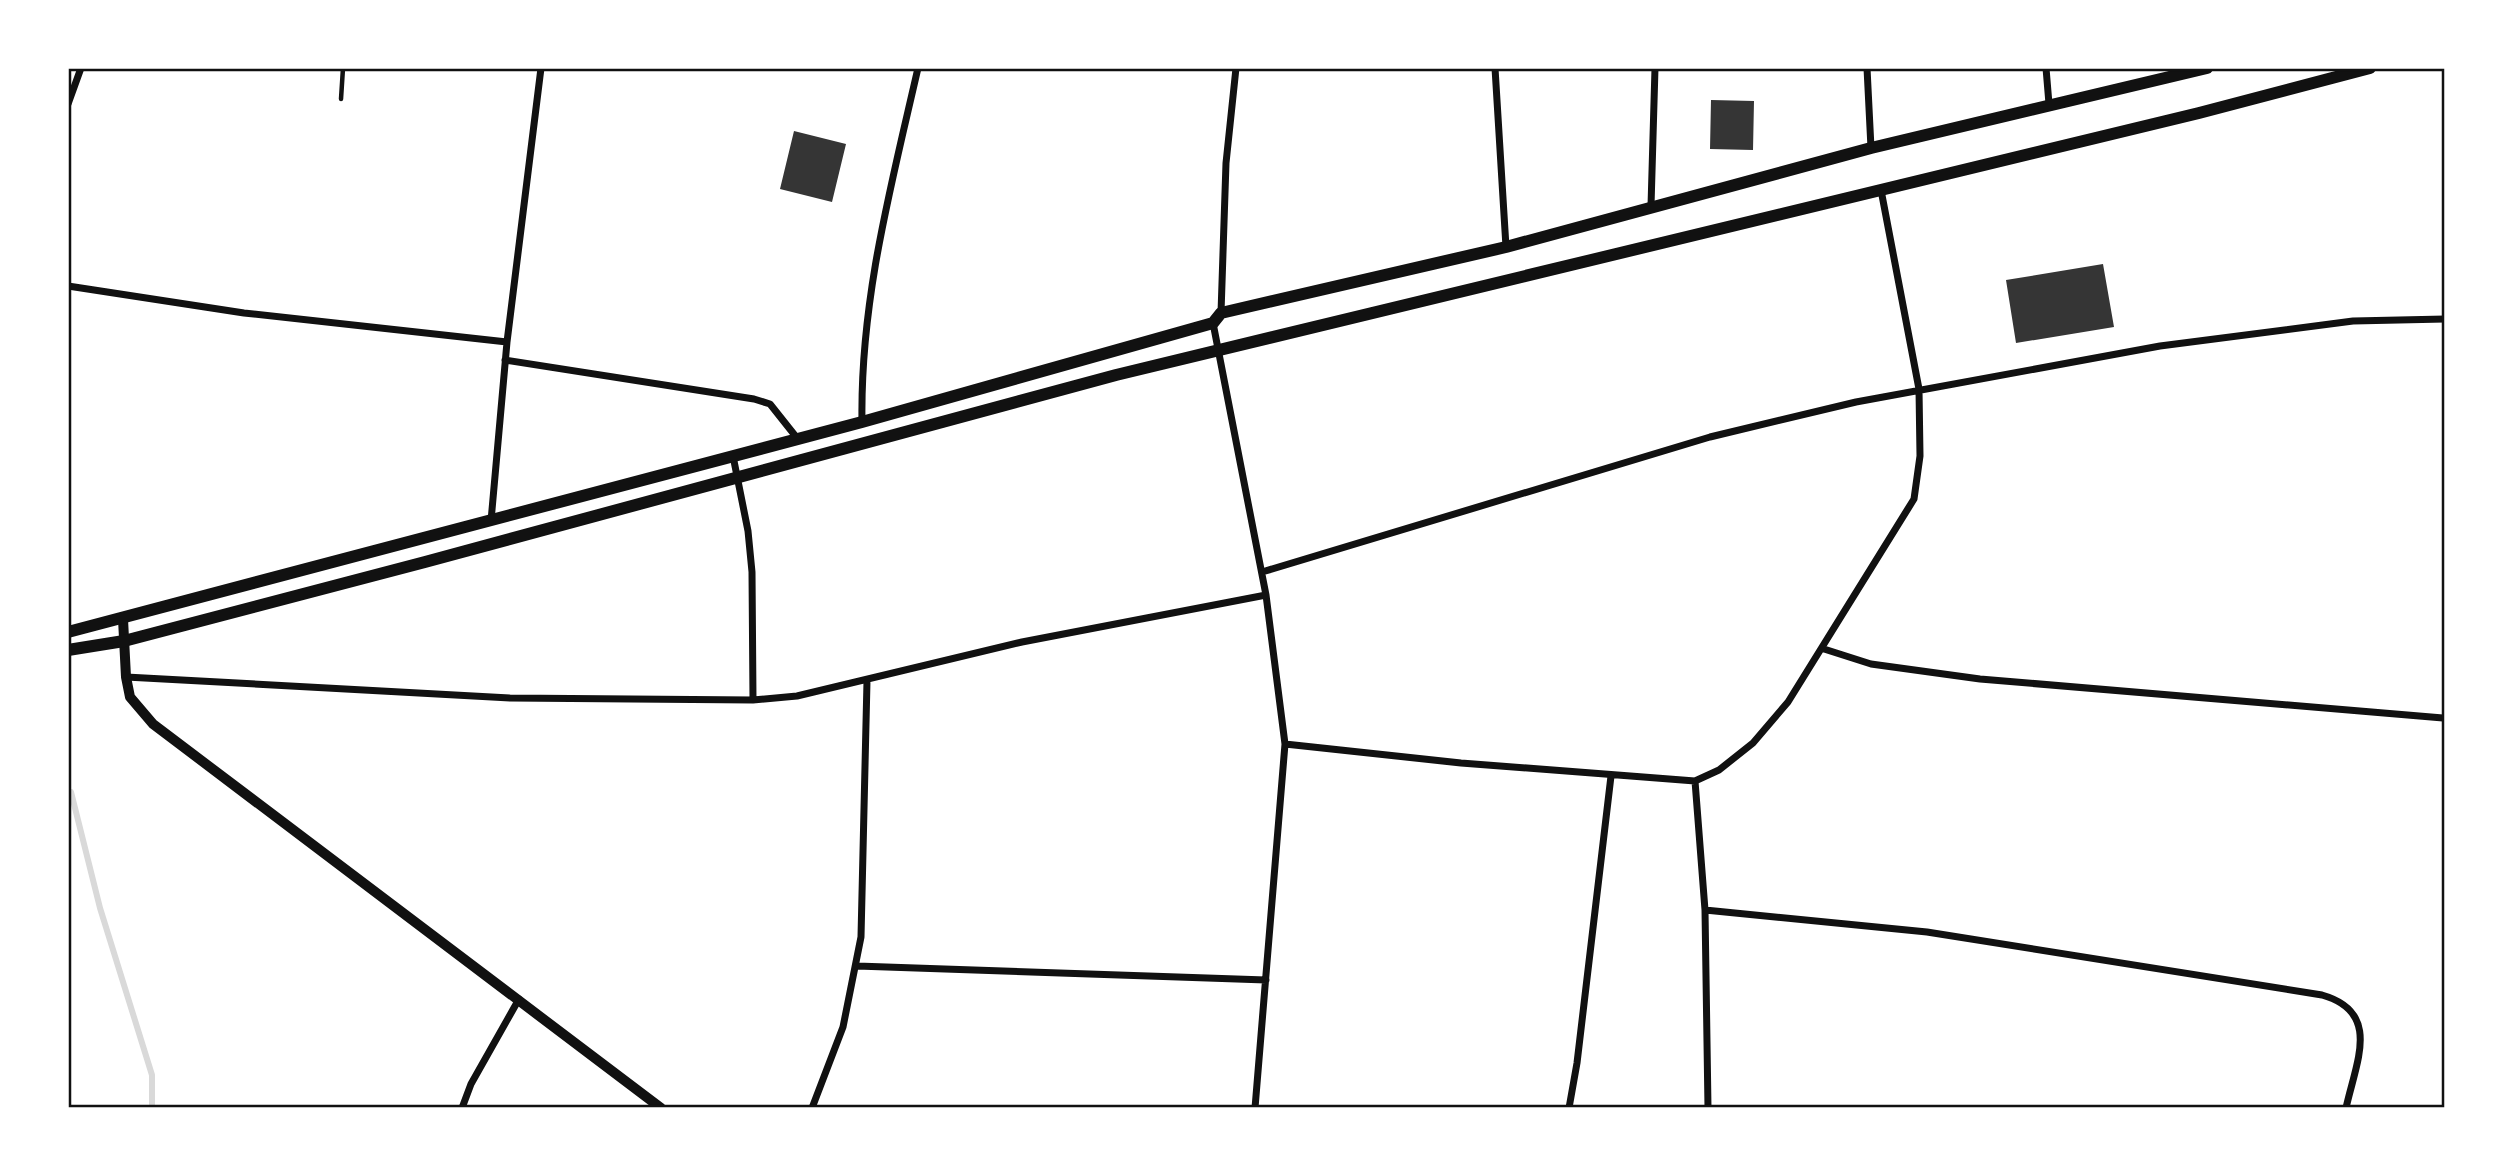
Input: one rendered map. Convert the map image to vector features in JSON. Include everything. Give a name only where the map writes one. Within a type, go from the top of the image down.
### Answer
[{"type":"main road","points":[[69,628],[123,619],[862,422],[1217,318],[1506,247],[1871,148],[2207,68]]},
{"type":"main road","points":[[68,650],[124,641],[737,476],[1220,350],[2370,68]]},
{"type":"street","points":[[68,104],[81,68]]},
{"type":"street","points":[[491,521],[505,360],[541,68]]},
{"type":"street","points":[[862,422],[861,367],[872,272],[918,68]]},
{"type":"street","points":[[1236,68],[1226,163],[1217,318],[1220,350],[1266,595],[1285,744],[1255,1108]]},
{"type":"street","points":[[1495,68],[1506,247]]},
{"type":"street","points":[[1651,206],[1655,68]]},
{"type":"street","points":[[1867,68],[1871,148]]},
{"type":"street","points":[[2046,68],[2049,104]]},
{"type":"street","points":[[1285,744],[1611,776],[1695,781],[1718,770],[1753,743],[1788,702],[1824,649],[1914,499],[1920,456],[1919,389],[1881,190]]},
{"type":"street","points":[[68,286],[244,313],[507,342]]},
{"type":"street","points":[[1262,572],[1710,437],[1919,389],[2160,346],[2353,321],[2445,319]]},
{"type":"street","points":[[505,360],[754,399],[771,404],[797,438]]},
{"type":"street","points":[[733,456],[748,531],[753,700]]},
{"type":"street","points":[[126,677],[510,698],[753,700],[797,696],[1022,642],[1266,595]]},
{"type":"street","points":[[123,619],[126,677],[130,696],[153,724],[661,1108]]},
{"type":"street","points":[[1824,649],[1871,664],[1980,680],[2443,718]]},
{"type":"street","points":[[812,1108],[843,1027],[857,966],[863,908],[867,681]]},
{"type":"street","points":[[1569,1108],[1577,1063],[1611,776]]},
{"type":"street","points":[[1695,781],[1705,910],[1709,1108]]},
{"type":"street","points":[[1705,910],[1927,932],[2342,1000],[2356,1015],[2361,1030],[2346,1108]]},
{"type":"street","points":[[857,966],[1266,980]]},
{"type":"street","points":[[462,1108],[471,1084],[519,999]]},
{"type":"lane","points":[[341,99],[343,68]]},
{"type":"building","points":[[1711,100],[1754,101],[1753,150],[1710,149]]},
{"type":"building","points":[[794,131],[846,144],[832,202],[780,189]]},
{"type":"building","points":[[2103,264],[2114,327],[2016,343],[2006,280]]},
{"type":"waterway","points":[[71,792],[100,908],[152,1075],[152,1108]]}]
